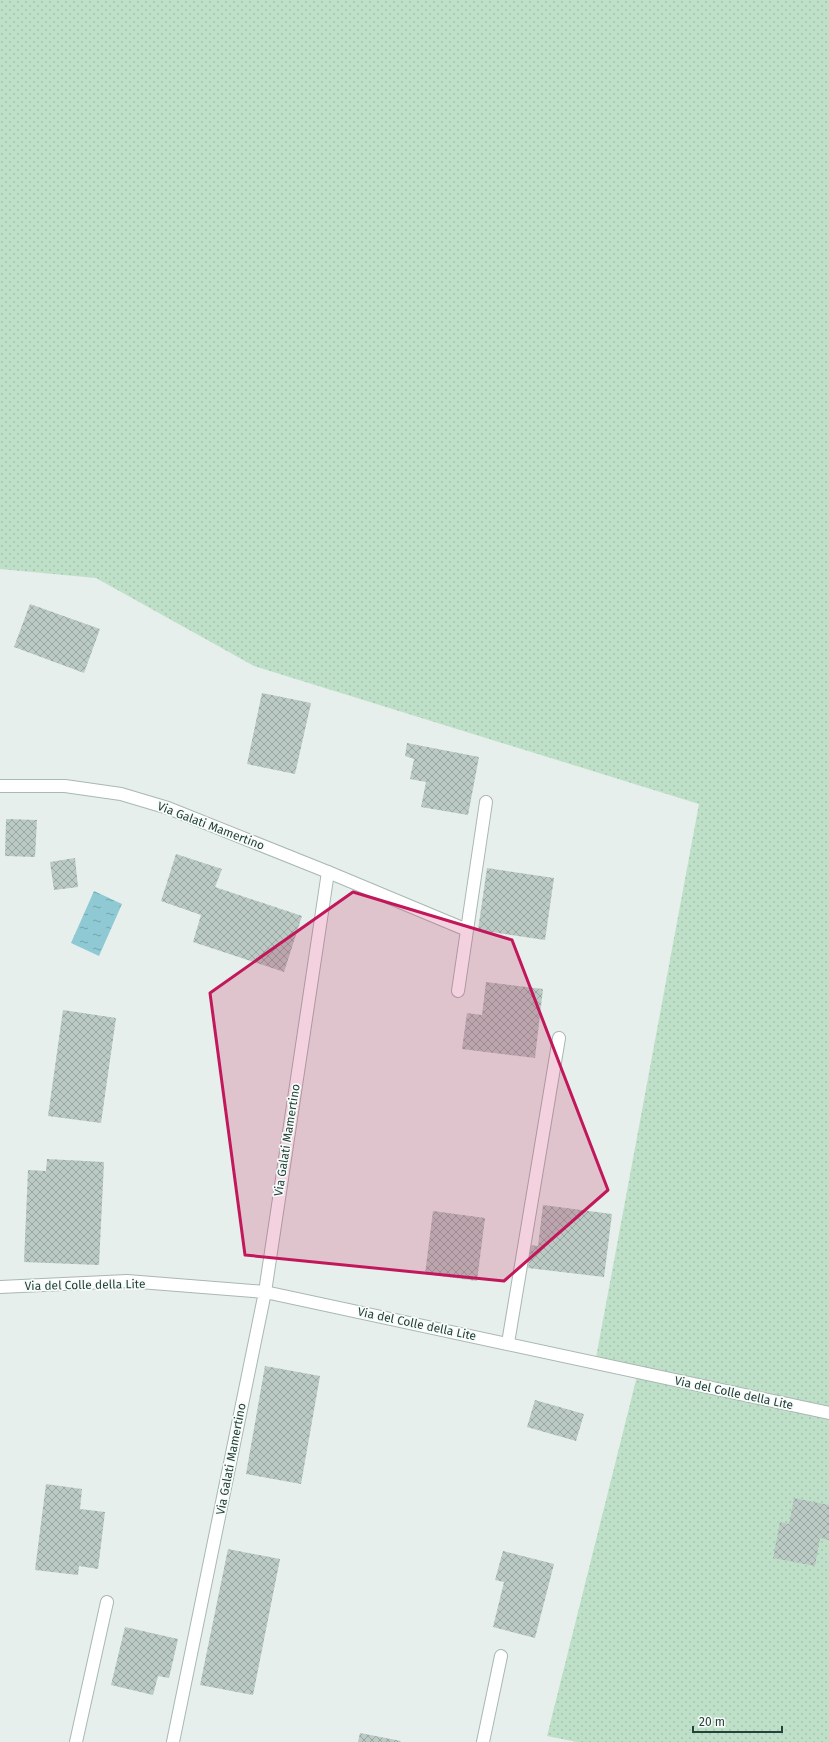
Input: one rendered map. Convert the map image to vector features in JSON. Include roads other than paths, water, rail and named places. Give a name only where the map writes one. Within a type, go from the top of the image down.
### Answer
[{"type":"street","name":"Via Galati Mamertino","points":[[0,786],[65,786],[121,794],[168,808],[328,872],[265,1292],[173,1742]]},
{"type":"street","points":[[458,991],[486,802]]},
{"type":"street","points":[[328,872],[467,930]]},
{"type":"street","points":[[508,1343],[559,1038]]},
{"type":"street","name":"Via del Colle della Lite","points":[[0,1287],[127,1281],[265,1292],[829,1413]]},
{"type":"street","points":[[76,1742],[107,1602]]},
{"type":"street","points":[[483,1742],[501,1656]]},
{"type":"water","points":[[94,891],[122,904],[99,956],[71,943]]}]
